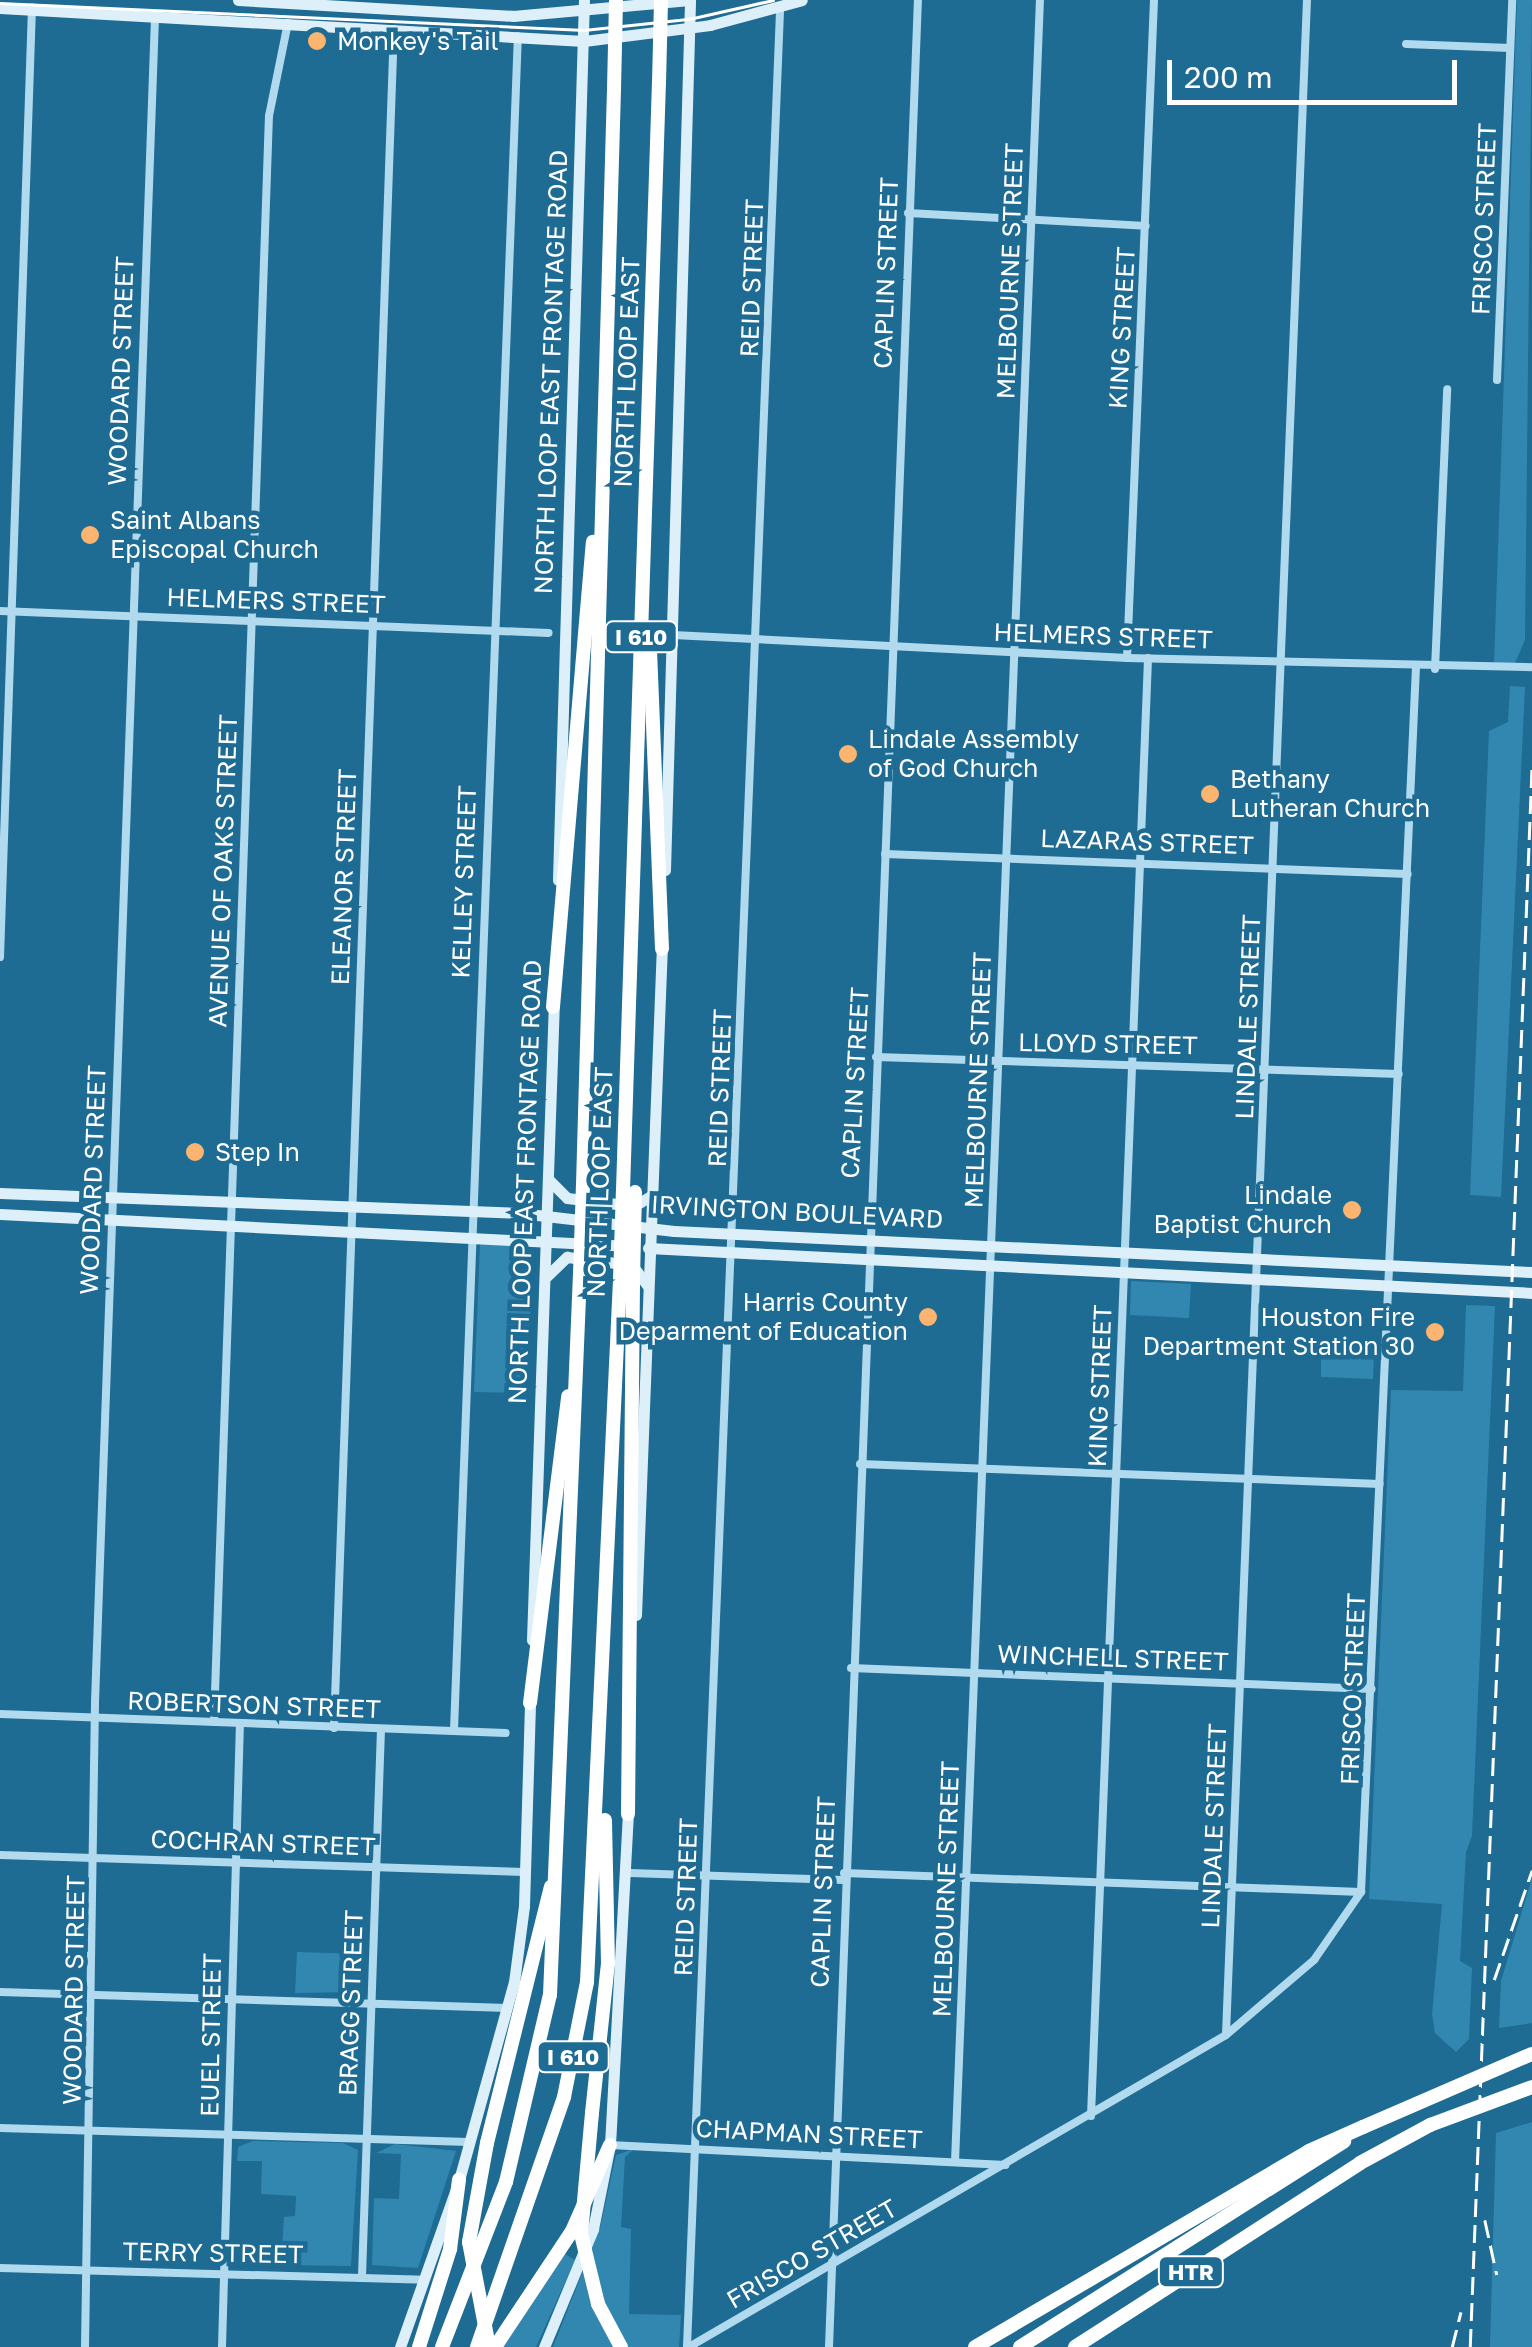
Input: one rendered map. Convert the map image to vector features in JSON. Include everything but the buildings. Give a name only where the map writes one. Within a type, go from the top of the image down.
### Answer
[{"type":"highway","name":"NORTH LOOP EAST","points":[[442,2347],[526,2113],[550,1995],[560,1852],[583,1185],[616,0]]},
{"type":"highway","name":"NORTH LOOP EAST","points":[[476,2347],[527,2218],[577,2041],[602,1753],[629,1191],[623,1152],[661,0]]},
{"type":"highway","points":[[553,1007],[580,650],[603,457]]},
{"type":"highway","points":[[646,483],[662,949]]},
{"type":"highway","points":[[626,1280],[628,1814]]},
{"type":"highway","points":[[530,1703],[579,1301]]},
{"type":"highway","points":[[602,1753],[608,1964],[581,2234],[598,2304],[620,2347]]},
{"type":"highway","points":[[492,2347],[469,2242],[487,2143],[560,1852]]},
{"type":"highway","points":[[976,2347],[1309,2151],[1532,2054]]},
{"type":"highway","name":"HTR","points":[[1096,2334],[1360,2163],[1430,2125],[1532,2087]]},
{"type":"highway","points":[[1020,2347],[1276,2189],[1362,2127]]},
{"type":"highway","points":[[492,2347],[558,2254],[610,2145]]},
{"type":"highway","points":[[419,2347],[450,2249],[459,2180]]},
{"type":"highway","points":[[1074,2347],[1096,2334]]},
{"type":"highway","points":[[1085,2347],[1096,2334]]},
{"type":"main road","points":[[238,0],[494,8],[690,0],[653,1228],[628,1814],[630,1873],[610,2145],[594,2230],[544,2347]]},
{"type":"main road","points":[[0,8],[584,41],[689,29],[780,9],[802,0]]},
{"type":"main road","name":"NORTH LOOP EAST FRONTAGE ROAD","points":[[400,2347],[459,2180],[508,2008],[526,1872],[584,6]]},
{"type":"main road","points":[[547,1176],[568,1198],[640,1206],[654,1194]]},
{"type":"main road","name":"IRVINGTON BOULEVARD","points":[[0,1192],[472,1212],[734,1233],[1258,1254],[1391,1267],[1532,1272]]},
{"type":"main road","name":"IRVINGTON BOULEVARD","points":[[0,1214],[470,1233],[652,1248],[1257,1274],[1390,1288],[1532,1293]]},
{"type":"main road","points":[[544,1282],[552,1265],[567,1258],[632,1266],[650,1294]]},
{"type":"main road","points":[[1434,1268],[1434,1289]]},
{"type":"street","name":"CAPLIN STREET","points":[[829,2347],[867,1259],[918,0]]},
{"type":"street","name":"MELBOURNE STREET","points":[[955,2162],[1040,0]]},
{"type":"street","name":"KING STREET","points":[[1127,658],[1154,0]]},
{"type":"street","name":"LINDALE STREET","points":[[1226,2035],[1307,0]]},
{"type":"street","name":"FRISCO STREET","points":[[1498,380],[1512,0]]},
{"type":"street","points":[[0,957],[32,8]]},
{"type":"street","name":"REID STREET","points":[[688,2347],[780,9]]},
{"type":"street","name":"WOODARD STREET","points":[[84,2347],[112,1198],[155,15]]},
{"type":"street","name":"AVENUE OF OAKS STREET","points":[[214,1722],[269,116],[288,24]]},
{"type":"street","name":"ELEANOR STREET","points":[[334,1728],[394,28]]},
{"type":"street","name":"KELLEY STREET","points":[[454,1730],[518,36]]},
{"type":"street","points":[[1406,44],[1510,48]]},
{"type":"street","points":[[908,213],[1146,226]]},
{"type":"street","points":[[1435,669],[1447,389]]},
{"type":"street","name":"HELMERS STREET","points":[[0,611],[550,633]]},
{"type":"street","name":"HELMERS STREET","points":[[673,635],[1127,658],[1435,669],[1532,667]]},
{"type":"street","name":"KING STREET","points":[[1091,2116],[1148,658]]},
{"type":"street","name":"FRISCO STREET","points":[[688,2347],[1226,2035],[1314,1960],[1361,1892],[1416,668]]},
{"type":"street","name":"LAZARAS STREET","points":[[885,854],[1408,874]]},
{"type":"street","name":"LLOYD STREET","points":[[876,1057],[1398,1074]]},
{"type":"street","points":[[860,1464],[1380,1484]]},
{"type":"street","name":"WINCHELL STREET","points":[[852,1668],[1372,1689]]},
{"type":"street","name":"ROBERTSON STREET","points":[[0,1714],[506,1733]]},
{"type":"street","name":"EUEL STREET","points":[[222,2347],[240,1724]]},
{"type":"street","name":"BRAGG STREET","points":[[362,2276],[380,1730]]},
{"type":"street","name":"COCHRAN STREET","points":[[0,1855],[526,1872]]},
{"type":"street","points":[[630,1873],[707,1879],[968,1877],[1361,1892]]},
{"type":"street","points":[[0,1992],[508,2008]]},
{"type":"street","points":[[0,2128],[469,2142]]},
{"type":"street","name":"CHAPMAN STREET","points":[[610,2145],[1006,2165]]},
{"type":"street","name":"TERRY STREET","points":[[0,2268],[426,2280]]},
{"type":"shaded area","points":[[1517,0],[1532,0],[1525,640],[1515,663],[1494,664]]},
{"type":"shaded area","points":[[1510,686],[1525,687],[1501,1197],[1470,1195],[1489,731],[1508,722]]},
{"type":"shaded area","points":[[480,1244],[512,1246],[511,1294],[531,1295],[528,1393],[474,1392]]},
{"type":"shaded area","points":[[1131,1281],[1191,1284],[1189,1318],[1130,1315]]},
{"type":"shaded area","points":[[1466,1305],[1495,1306],[1472,1836],[1466,1852],[1460,1961],[1472,1968],[1469,2039],[1456,2052],[1435,2033],[1432,2014],[1442,1904],[1369,1899],[1391,1390],[1463,1391]]},
{"type":"shaded area","points":[[1321,1354],[1374,1356],[1373,1379],[1321,1377]]},
{"type":"shaded area","points":[[1532,1878],[1532,2023],[1499,2028],[1501,1981]]},
{"type":"shaded area","points":[[297,1952],[363,1954],[360,1992],[295,1993]]},
{"type":"shaded area","points":[[1532,2122],[1532,2347],[1490,2347],[1496,2133]]},
{"type":"shaded area","points":[[253,2141],[343,2143],[358,2150],[351,2266],[281,2265],[284,2217],[295,2216],[296,2196],[261,2194],[262,2161],[237,2161],[238,2147]]},
{"type":"shaded area","points":[[395,2144],[456,2151],[418,2268],[372,2265],[374,2198],[399,2199],[401,2154],[376,2153]]},
{"type":"shaded area","points":[[634,2149],[625,2157],[621,2227],[631,2229],[629,2314],[681,2315],[679,2347],[553,2347],[600,2228],[616,2155]]},
{"type":"shaded area","points":[[565,2254],[575,2260],[536,2347],[501,2347]]},
{"type":"tram line","points":[[0,3],[584,30],[689,19],[773,0]]},
{"type":"railway","points":[[1470,2347],[1532,765]]},
{"type":"railway","points":[[1494,1980],[1532,1870]]},
{"type":"railway","points":[[1485,2220],[1497,2275]]},
{"type":"railway","points":[[1452,2347],[1461,2312]]},
{"type":"place","name":"Monkey's Tail","points":[[317,41]]},
{"type":"place","name":"Saint Albans Episcopal Church","points":[[90,535]]},
{"type":"place","name":"Lindale Assembly of God Church","points":[[848,754]]},
{"type":"place","name":"Bethany Lutheran Church","points":[[1210,794]]},
{"type":"place","name":"Step In","points":[[195,1152]]},
{"type":"place","name":"Lindale Baptist Church","points":[[1352,1210]]},
{"type":"place","name":"Harris County Deparment of Education","points":[[928,1317]]},
{"type":"place","name":"Houston Fire Department Station 30","points":[[1435,1332]]}]
